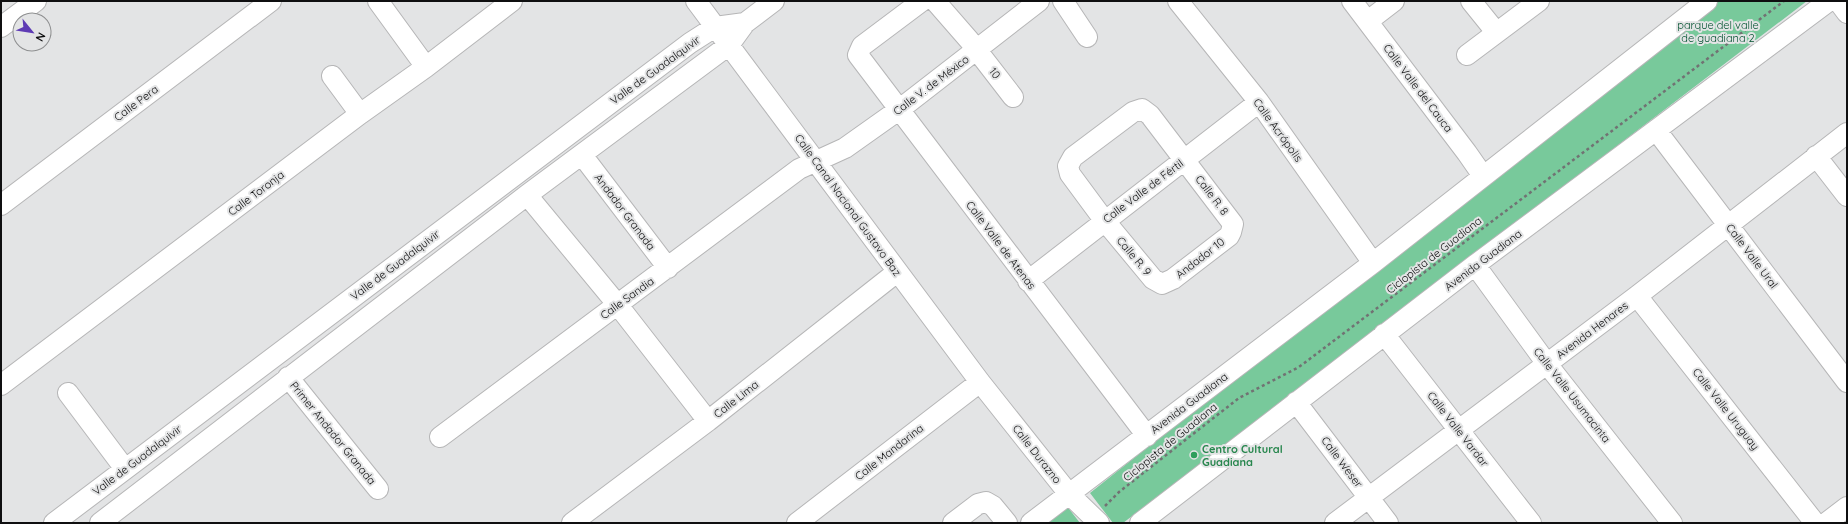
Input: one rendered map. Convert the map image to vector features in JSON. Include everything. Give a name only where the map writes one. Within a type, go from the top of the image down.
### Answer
[{"type":"street","points":[[1,28],[36,1]]},
{"type":"street","name":"Calle Pera","points":[[1,205],[271,1]]},
{"type":"street","points":[[378,1],[426,67]]},
{"type":"street","name":"Calle Toronja","points":[[1,385],[512,1]]},
{"type":"street","points":[[696,1],[715,27]]},
{"type":"street","name":"Valle de Guadalquivir","points":[[100,523],[288,377],[527,195],[582,156],[729,45],[745,23],[774,1]]},
{"type":"street","name":"Calle Valle de Atenas","points":[[922,1],[862,46],[858,52],[860,58],[1147,436]]},
{"type":"street","points":[[935,1],[977,50]]},
{"type":"street","name":"Calle V. de México","points":[[817,162],[845,148],[900,109],[1039,1]]},
{"type":"street","points":[[1063,1],[1088,38]]},
{"type":"street","name":"Calle Acrópolis","points":[[1178,1],[1258,102],[1372,263]]},
{"type":"street","name":"Calle Valle del Cauca","points":[[1352,1],[1483,176]]},
{"type":"street","points":[[1368,21],[1394,1]]},
{"type":"street","points":[[1471,1],[1496,32]]},
{"type":"street","points":[[1466,55],[1539,1]]},
{"type":"street","name":"Avenida Guadiana","points":[[1031,523],[1372,263],[1707,1]]},
{"type":"street","name":"Avenida Guadiana","points":[[1140,523],[1475,265],[1829,1]]},
{"type":"street","points":[[1838,1],[1847,13]]},
{"type":"street","name":"Valle de Guadalquivir","points":[[54,523],[684,47],[715,27],[745,23]]},
{"type":"street","name":"Calle Canal Nacional Gustavo Baz","points":[[715,27],[980,382]]},
{"type":"street","name":"10","points":[[977,50],[1013,97]]},
{"type":"street","points":[[332,76],[360,114]]},
{"type":"street","name":"Calle Valle de Fértil","points":[[1028,281],[1104,220],[1185,160],[1258,102]]},
{"type":"street","name":"Calle R. 8","points":[[1068,166],[1073,158],[1133,112],[1142,110],[1150,115],[1185,160],[1231,221],[1233,228]]},
{"type":"street","name":"Calle Valle Ural","points":[[1656,130],[1729,224],[1847,382]]},
{"type":"street","name":"Avenida Henares","points":[[1335,523],[1637,296],[1847,133]]},
{"type":"street","name":"Andador Granada","points":[[582,156],[668,268]]},
{"type":"street","points":[[1816,156],[1847,196]]},
{"type":"street","name":"Calle Sandia","points":[[440,437],[799,169],[817,162]]},
{"type":"street","name":"Calle R. 9","points":[[1068,166],[1070,174],[1104,220],[1153,279],[1162,284]]},
{"type":"street","points":[[527,195],[617,304],[708,421]]},
{"type":"street","name":"Andador 10","points":[[1162,284],[1173,279],[1229,236],[1233,228]]},
{"type":"street","name":"Calle Valle Usumacinta","points":[[1475,265],[1547,364],[1672,523]]},
{"type":"street","name":"Calle Lima","points":[[572,523],[708,421],[897,272]]},
{"type":"street","name":"Calle Valle Uruguay","points":[[1637,296],[1815,523]]},
{"type":"street","name":"Calle Valle Vardar","points":[[1384,334],[1531,523]]},
{"type":"street","name":"Primer Andador Granada","points":[[288,377],[378,489]]},
{"type":"street","name":"Calle Durazno","points":[[980,382],[1069,494],[1098,522]]},
{"type":"street","name":"Calle Mandarina","points":[[797,523],[980,382]]},
{"type":"street","points":[[68,393],[125,469]]},
{"type":"street","name":"Calle Weser","points":[[1296,402],[1388,523]]},
{"type":"street","points":[[953,523],[978,504],[986,502],[993,506],[1007,523]]},
{"type":"street","points":[[1826,523],[1847,507]]},
{"type":"path","name":"Ciclopista de Guadiana","points":[[1098,522],[1104,506],[1119,492],[1222,410],[1239,398],[1300,367],[1784,1]]},
{"type":"green space","name":"parque del valle de guadiana 2","points":[[1709,1],[1807,1],[1123,523],[1113,523],[1090,493]]},
{"type":"green space","points":[[1066,505],[1080,523],[1042,523]]},
{"type":"place","name":"Centro Cultural Guadiana","points":[[1194,455]]}]
